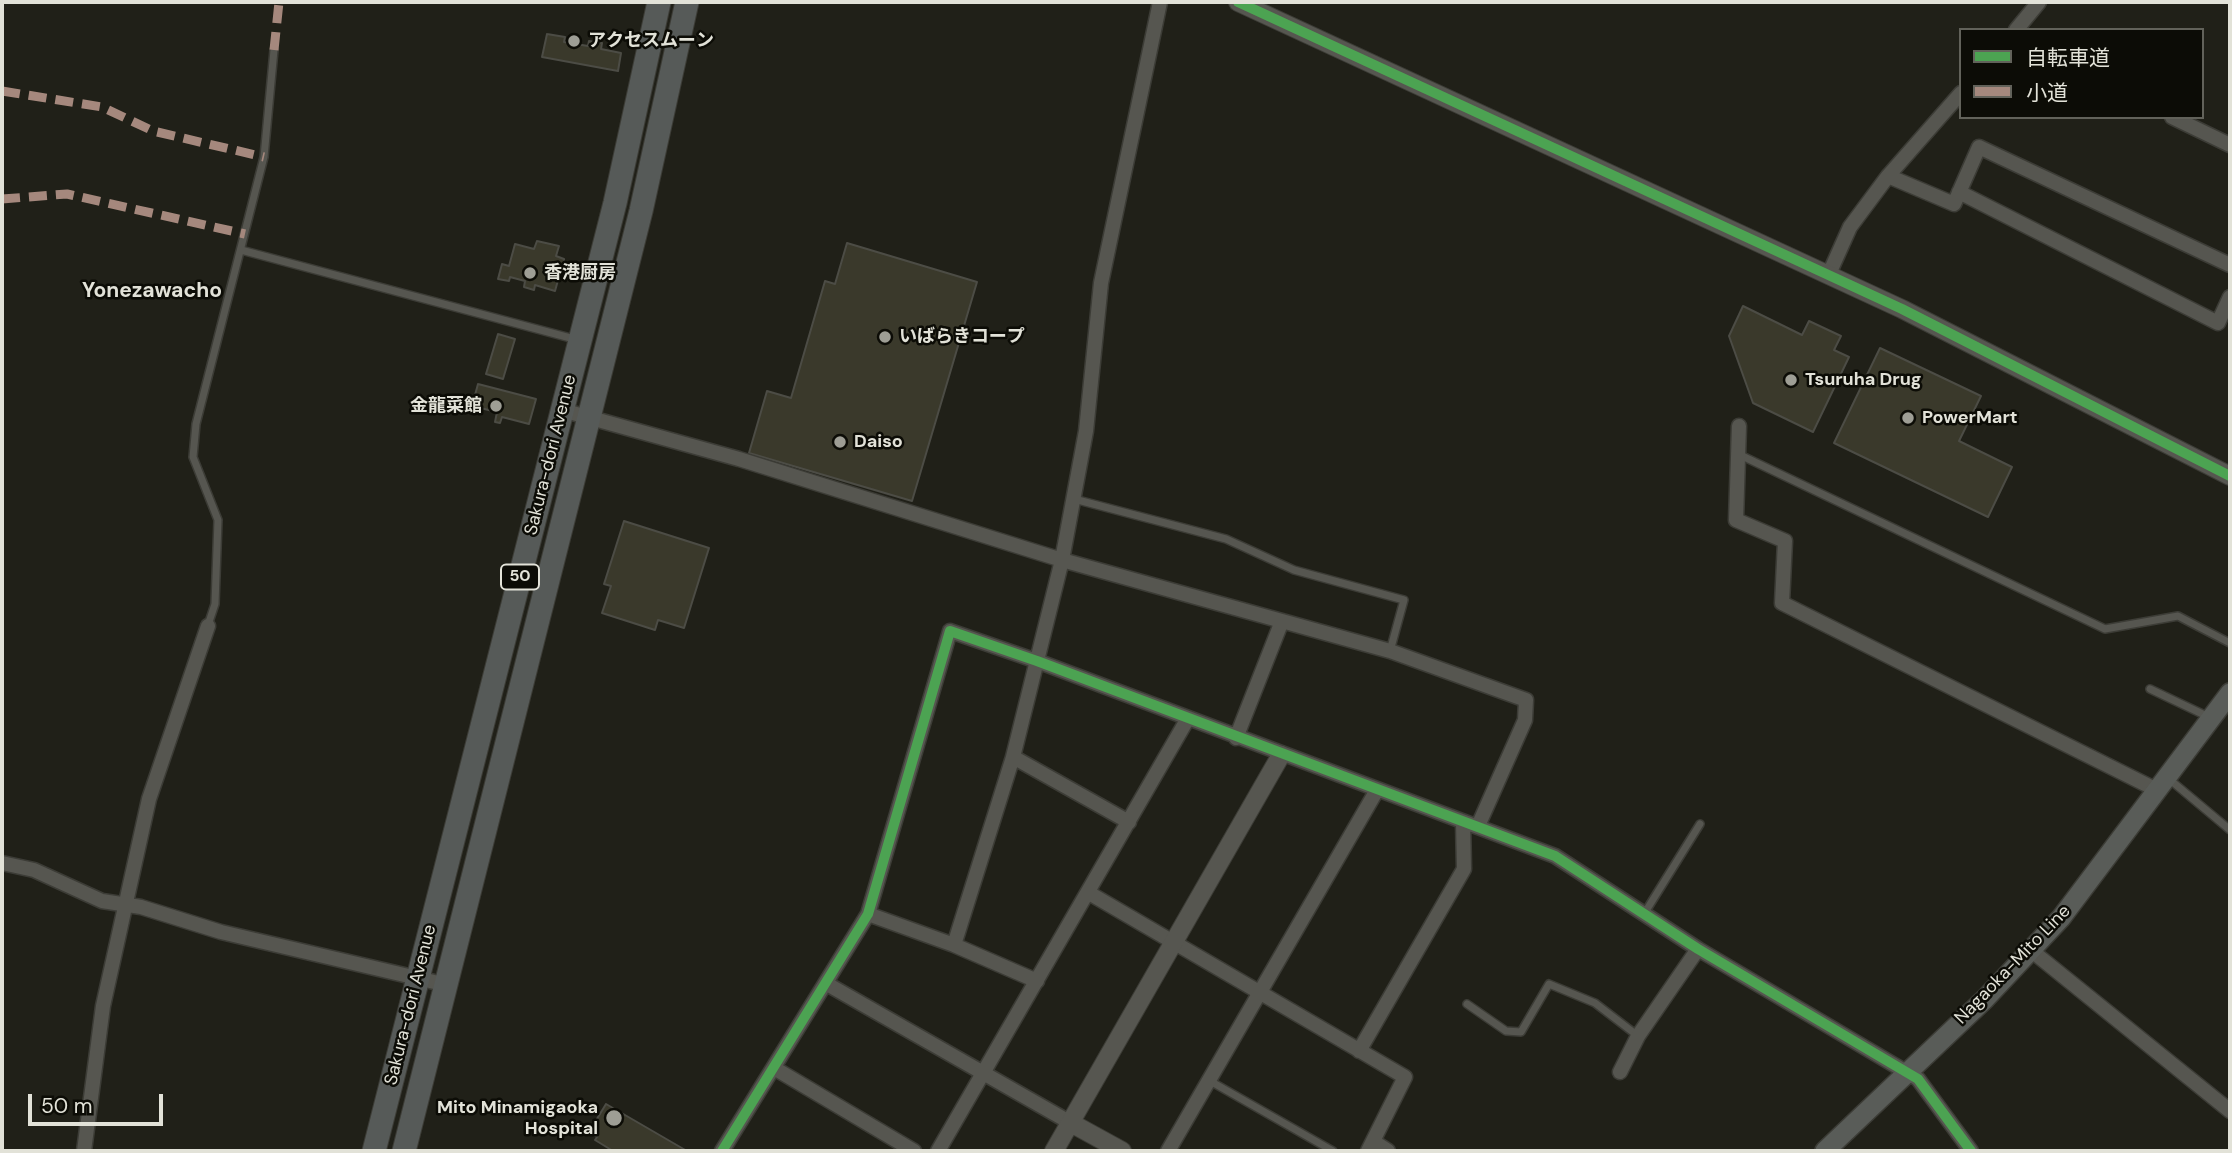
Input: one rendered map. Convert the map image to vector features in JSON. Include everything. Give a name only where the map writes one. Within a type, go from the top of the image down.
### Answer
[{"type":"main road","name":"Sakura-dori Avenue","points":[[374,1151],[615,203],[659,2]]},
{"type":"main road","name":"Sakura-dori Avenue","points":[[404,1151],[641,211],[687,2]]},
{"type":"main road","name":"Nagaoka-Mito Line","points":[[1825,1151],[2032,951],[2061,918],[2230,693]]},
{"type":"street","points":[[954,945],[1013,757],[1062,560],[1086,431],[1101,283],[1160,2]]},
{"type":"street","points":[[1238,2],[1829,274],[2230,476]]},
{"type":"street","points":[[2018,28],[2039,2]]},
{"type":"street","points":[[1829,274],[1850,227],[1888,176],[1959,95]]},
{"type":"street","points":[[2176,119],[2230,145]]},
{"type":"street","points":[[1888,176],[1954,204],[1979,147],[2230,265]]},
{"type":"street","points":[[1959,192],[2218,324],[2230,297]]},
{"type":"street","points":[[562,410],[739,459],[1062,560],[1390,651],[1526,700],[1525,720],[1471,824],[1464,869],[1359,1051]]},
{"type":"street","points":[[1739,426],[1736,520],[1785,541],[1782,603],[2163,784]]},
{"type":"street","points":[[1236,738],[1282,621]]},
{"type":"street","points":[[84,1151],[103,1006],[149,799],[208,626]]},
{"type":"street","points":[[722,1151],[868,914],[950,631],[1037,661],[1187,720],[1555,856],[1698,949],[1908,1071],[1919,1079],[1971,1151]]},
{"type":"street","points":[[937,1151],[1187,720]]},
{"type":"street","points":[[1054,1151],[1282,755]]},
{"type":"street","points":[[1013,757],[1129,822]]},
{"type":"street","points":[[1168,1151],[1377,790]]},
{"type":"street","points":[[2,863],[34,870],[102,901],[141,907],[221,932],[446,985]]},
{"type":"street","points":[[1089,893],[1405,1077],[1371,1146],[1388,1151]]},
{"type":"street","points":[[868,914],[954,945],[1037,981]]},
{"type":"street","points":[[1620,1072],[1638,1036],[1698,949]]},
{"type":"street","points":[[2032,951],[2230,1111]]},
{"type":"street","points":[[827,984],[1122,1151]]},
{"type":"street","points":[[774,1069],[914,1151]]},
{"type":"lane","points":[[208,626],[215,604],[218,520],[193,457],[196,424],[264,157],[274,50]]},
{"type":"lane","points":[[241,250],[580,340]]},
{"type":"lane","points":[[1738,454],[2105,629],[2178,616],[2230,643]]},
{"type":"lane","points":[[1073,498],[1226,539],[1294,570],[1404,600],[1390,651]]},
{"type":"lane","points":[[2150,689],[2211,719]]},
{"type":"lane","points":[[2163,784],[2230,830]]},
{"type":"lane","points":[[1644,915],[1700,824]]},
{"type":"lane","points":[[1467,1004],[1506,1031],[1521,1032],[1549,984],[1595,1003],[1638,1036]]},
{"type":"lane","points":[[1210,1081],[1333,1151]]},
{"type":"building","points":[[547,34],[565,37],[564,42],[588,46],[589,41],[602,43],[601,49],[621,53],[618,71],[542,57]]},
{"type":"building","points":[[537,241],[559,246],[556,256],[564,259],[565,274],[560,273],[555,291],[535,285],[534,290],[524,287],[525,281],[510,277],[509,281],[498,279],[502,264],[509,266],[515,244],[534,249]]},
{"type":"building","name":"いばらきコープ","points":[[847,243],[977,282],[912,501],[749,453],[767,391],[791,398],[825,281],[835,284]]},
{"type":"building","name":"Tsuruha Drug","points":[[1743,306],[1802,335],[1809,321],[1841,336],[1834,350],[1849,357],[1813,432],[1753,403],[1729,336]]},
{"type":"building","points":[[498,334],[515,339],[503,379],[486,374]]},
{"type":"building","name":"PowerMart","points":[[1880,348],[1981,396],[1959,441],[2012,467],[1988,517],[1834,443]]},
{"type":"building","points":[[478,384],[536,399],[529,424],[502,417],[500,423],[495,422],[497,412],[472,406]]},
{"type":"building","points":[[624,521],[709,548],[684,628],[658,620],[655,630],[602,613],[611,586],[604,584]]},
{"type":"building","name":"Mito Minamigaoka Hospital","points":[[606,1104],[687,1151],[613,1151],[595,1140],[597,1137],[589,1132]]},
{"type":"marked path","points":[[274,50],[279,2]]},
{"type":"marked path","points":[[2,91],[102,107],[153,131],[264,157]]},
{"type":"marked path","points":[[2,199],[67,194],[245,234]]},
{"type":"cycle path","points":[[1238,2],[1902,309],[2230,476]]},
{"type":"cycle path","points":[[722,1151],[868,914],[950,631],[1037,661],[1555,856],[1698,949],[1918,1079],[1971,1151]]},
{"type":"place","name":"アクセスムーン","points":[[574,41]]},
{"type":"place","name":"香港厨房","points":[[530,273]]},
{"type":"place","name":"いばらきコープ","points":[[885,337]]},
{"type":"place","name":"Tsuruha Drug","points":[[1791,380]]},
{"type":"place","name":"金龍菜館","points":[[496,406]]},
{"type":"place","name":"PowerMart","points":[[1908,418]]},
{"type":"place","name":"Daiso","points":[[840,442]]},
{"type":"place","name":"Mito Minamigaoka Hospital","points":[[614,1118]]},
{"type":"district","name":"Yonezawacho","points":[[152,291]]}]
